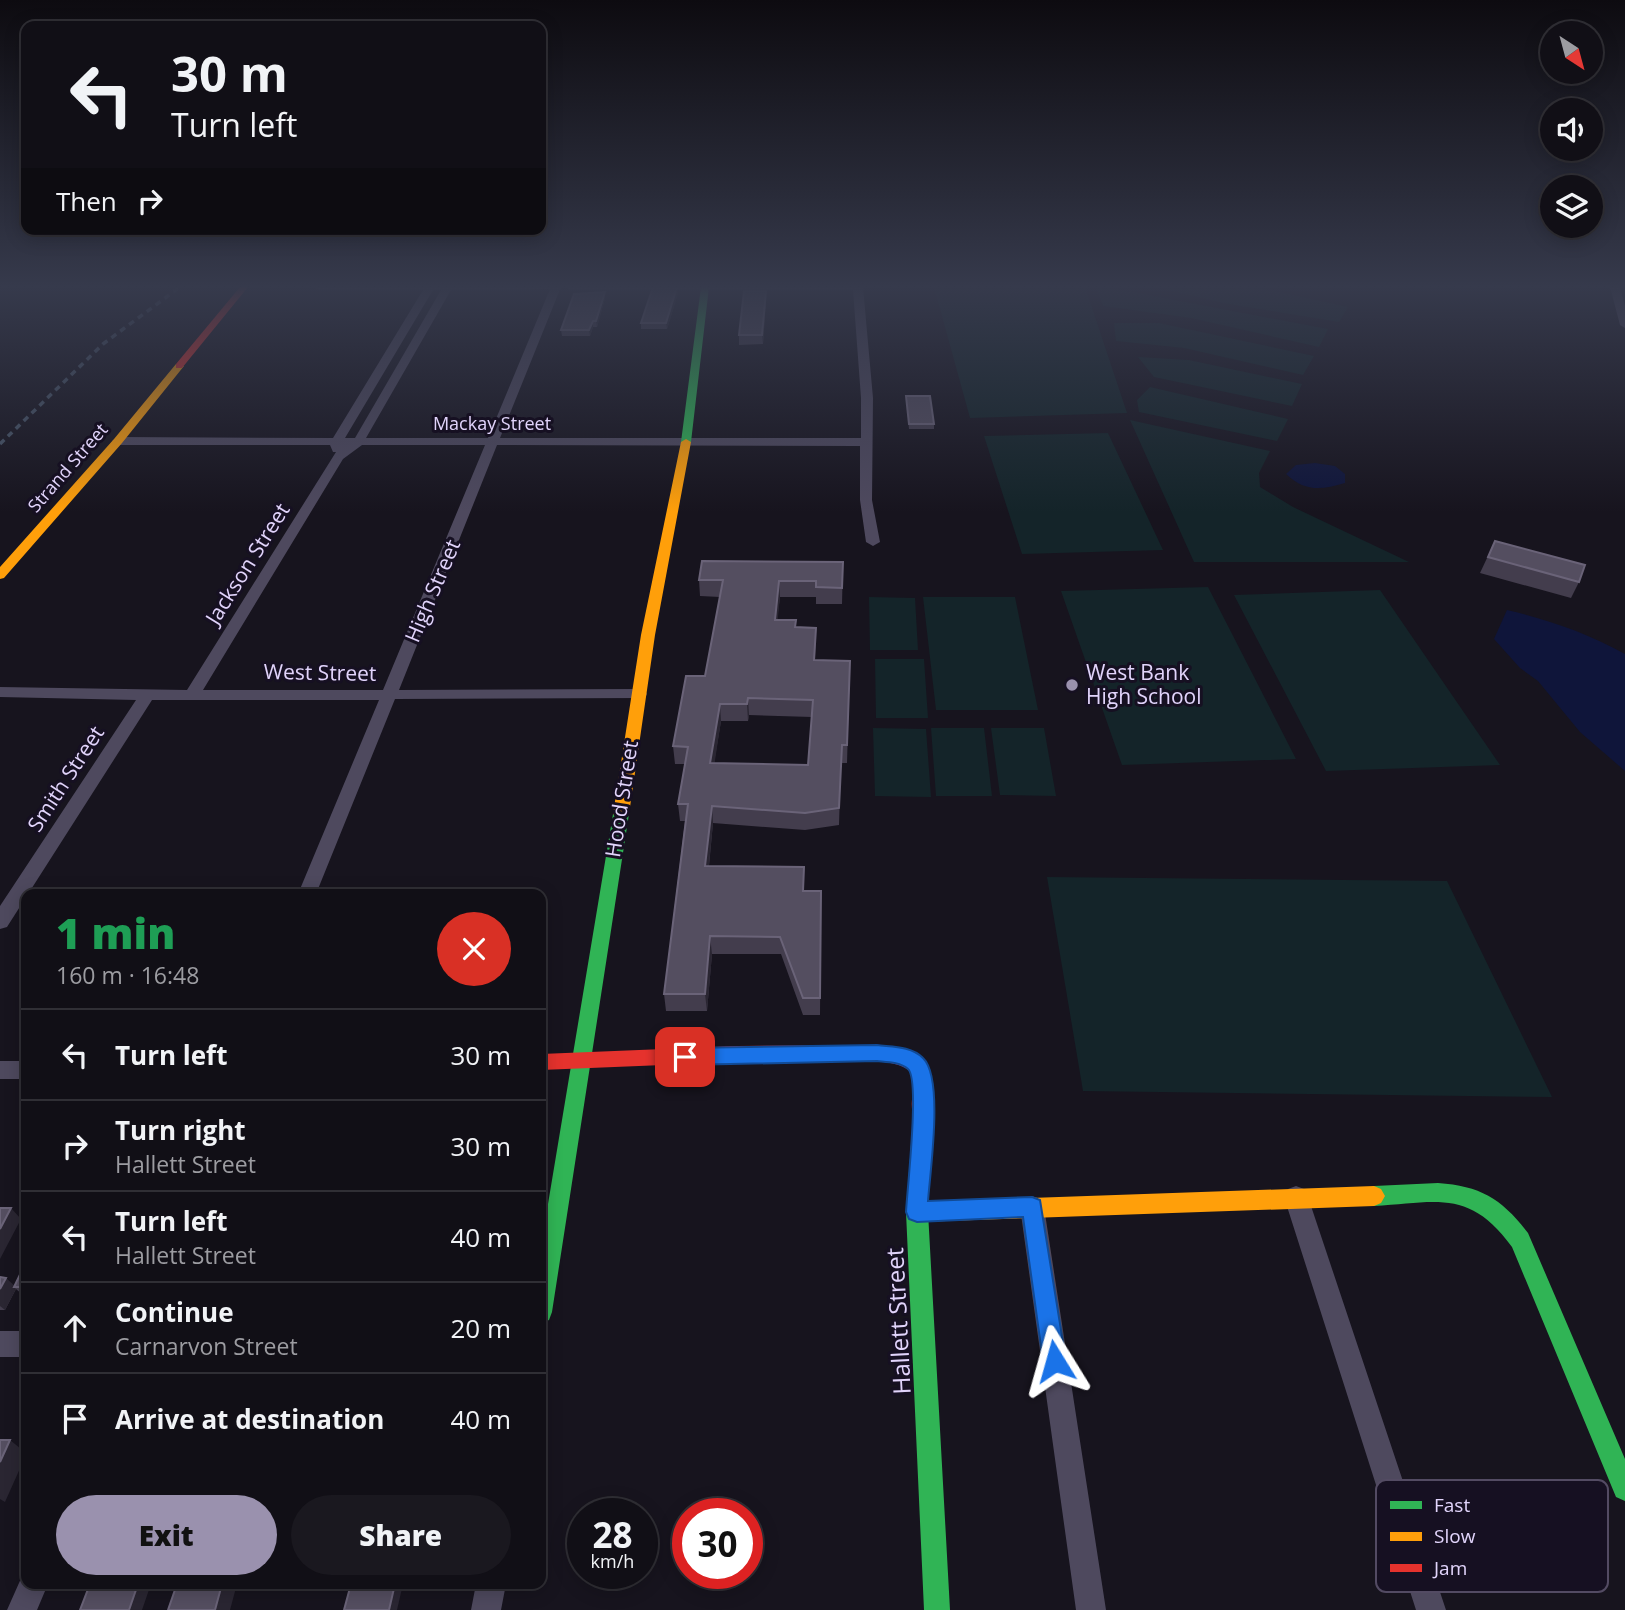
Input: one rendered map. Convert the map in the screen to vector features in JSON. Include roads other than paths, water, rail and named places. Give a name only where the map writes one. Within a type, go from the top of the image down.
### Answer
[{"type":"street","name":"Strand Street","points":[[0,575],[118,441],[183,362]]},
{"type":"street","points":[[338,457],[336,442],[384,362]]},
{"type":"street","name":"Jackson Street","points":[[193,693],[338,457],[358,442],[404,362]]},
{"type":"street","name":"High Street","points":[[309,889],[525,362]]},
{"type":"street","name":"Hood Street","points":[[546,1282],[583,1062],[639,694],[685,441],[695,362]]},
{"type":"street","points":[[864,362],[867,398],[866,500],[873,542]]},
{"type":"street","name":"Mackay Street","points":[[118,441],[866,442]]},
{"type":"street","name":"West Street","points":[[0,692],[147,695],[639,694]]},
{"type":"street","name":"Smith Street","points":[[21,889],[147,695]]},
{"type":"street","name":"Smith Street","points":[[0,922],[21,890]]},
{"type":"street","name":"Hallett Street","points":[[583,1062],[737,1054],[844,1053],[897,1055],[912,1060],[922,1073],[924,1101],[917,1212],[937,1610]]},
{"type":"street","points":[[546,1062],[583,1062]]},
{"type":"street","points":[[0,1070],[21,1070]]},
{"type":"street","points":[[917,1212],[1463,1193],[1491,1204],[1503,1213],[1520,1240],[1625,1488]]},
{"type":"street","points":[[1296,1197],[1389,1480]]},
{"type":"street","points":[[1032,1207],[1091,1610]]},
{"type":"street","points":[[0,1344],[21,1344]]},
{"type":"street","points":[[22,1610],[31,1589]]},
{"type":"street","points":[[486,1610],[490,1589]]},
{"type":"street","points":[[1425,1592],[1431,1610]]},
{"type":"railway","points":[[0,444],[84,362]]},
{"type":"place","name":"West Bank High School","points":[[1072,685]]}]
